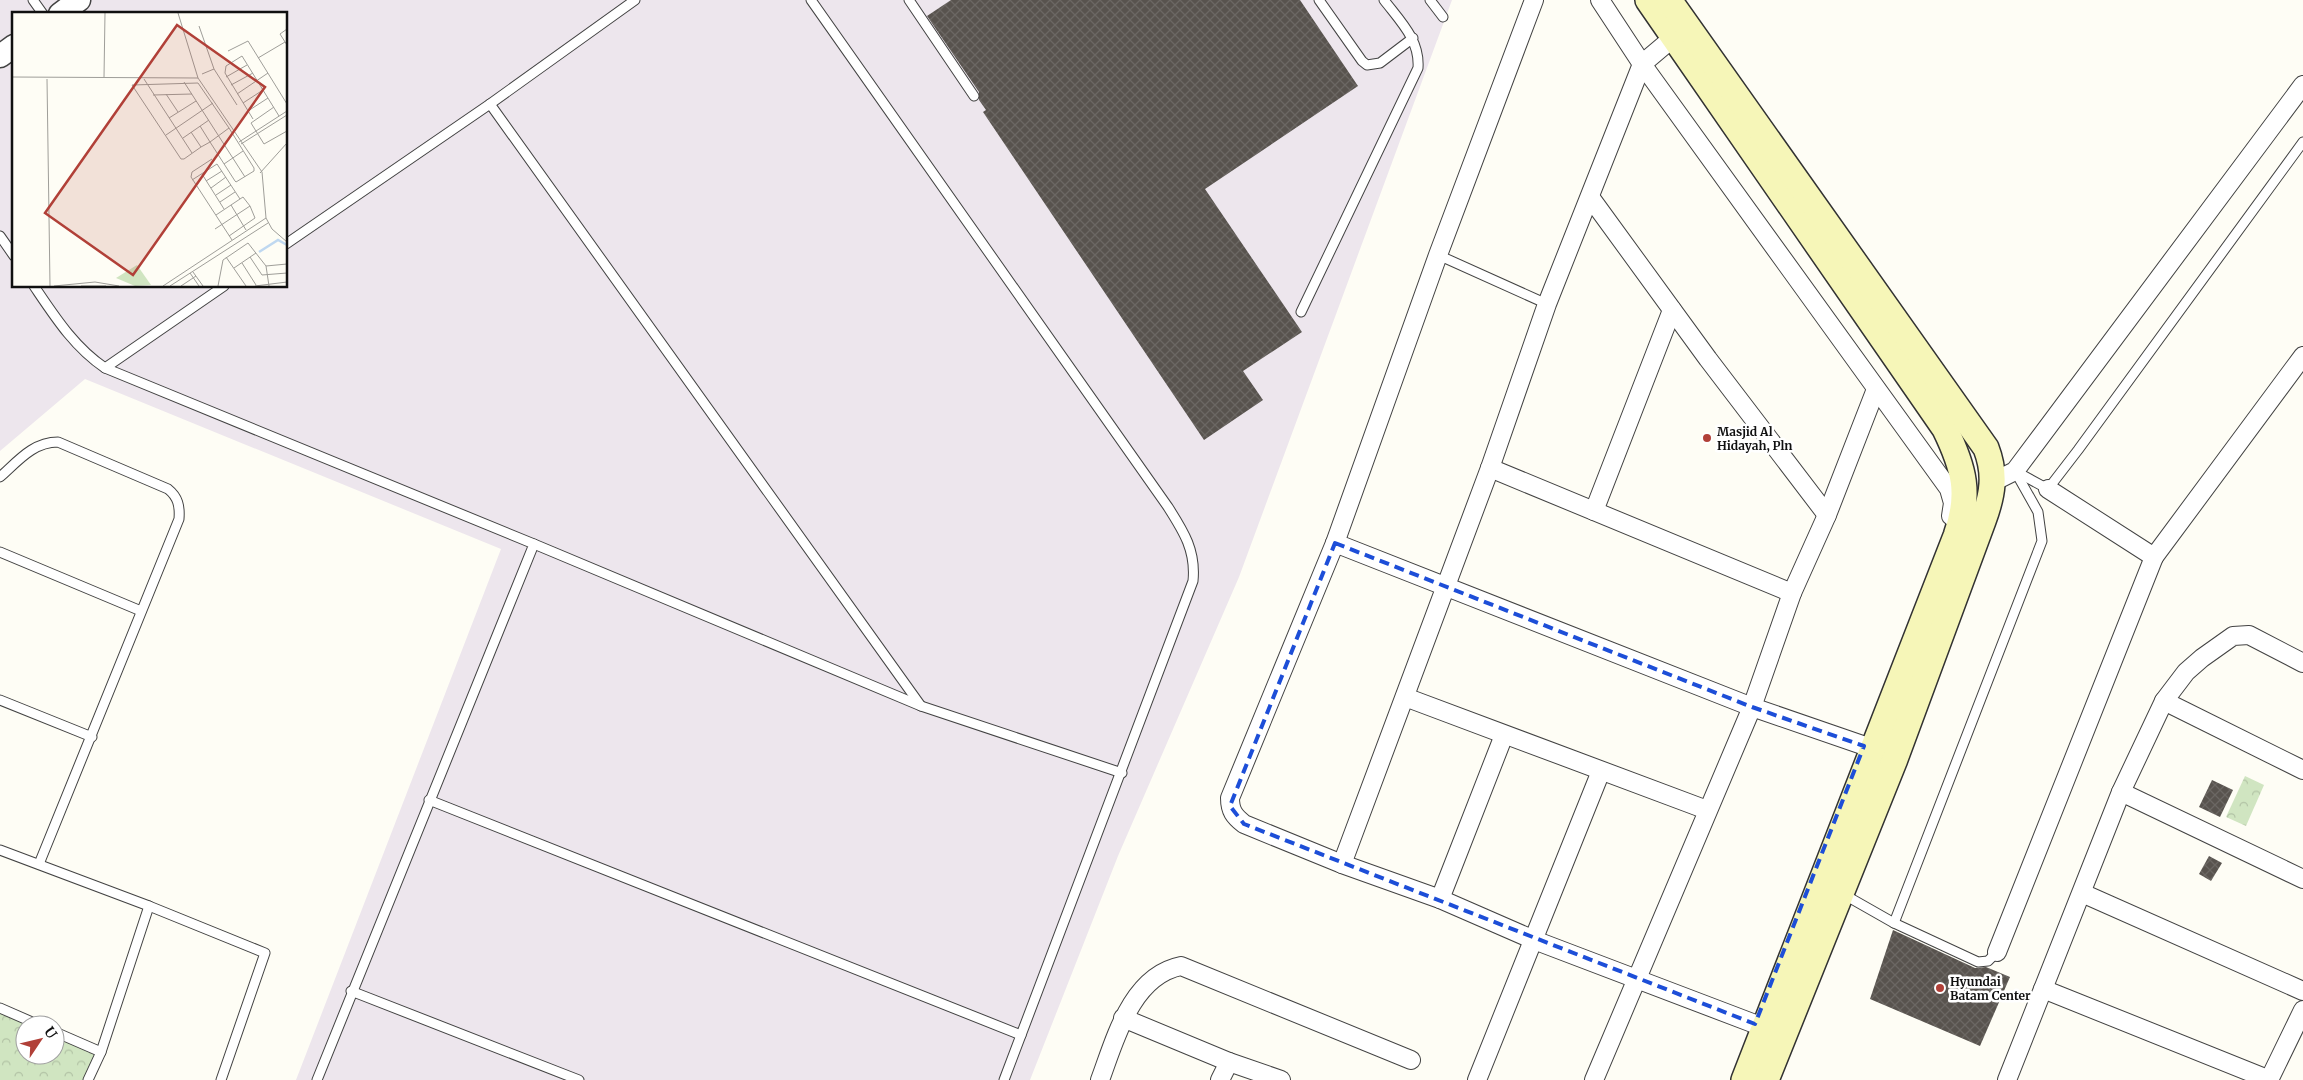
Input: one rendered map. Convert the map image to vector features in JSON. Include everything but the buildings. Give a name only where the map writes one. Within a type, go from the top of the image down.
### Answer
[{"type":"main road","points":[[1648,0],[1674,37],[1756,139],[1986,448],[1991,462],[1992,497],[1984,521],[1894,759],[1766,1080]]},
{"type":"main road","points":[[1669,0],[1756,139],[1945,430],[1959,461],[1965,506],[1962,521],[1869,747],[1744,1080]]},
{"type":"street","points":[[63,12],[79,0]]},
{"type":"street","points":[[1534,0],[1438,255],[1335,543],[1230,798],[1230,806],[1232,812],[1244,824],[1342,864],[1440,899],[1534,940],[1636,977],[1754,1024]]},
{"type":"street","points":[[1600,0],[1642,64],[1949,489],[1954,504],[1869,747],[1731,1080]]},
{"type":"street","points":[[1342,864],[1490,468],[1547,304],[1642,64],[1674,37]]},
{"type":"street","points":[[0,56],[12,47]]},
{"type":"street","points":[[1993,482],[2015,471],[2303,85]]},
{"type":"street","points":[[1590,197],[1672,310],[1827,515]]},
{"type":"street","points":[[1594,511],[1672,310]]},
{"type":"street","points":[[1997,952],[2154,556],[2303,356]]},
{"type":"street","points":[[1594,1080],[1636,977],[1752,707],[1792,593],[1827,515],[1876,389]]},
{"type":"street","points":[[1490,468],[1792,593]]},
{"type":"street","points":[[2048,489],[2154,556]]},
{"type":"street","points":[[1335,543],[1752,707],[1869,747]]},
{"type":"street","points":[[2009,1079],[2121,792],[2164,701],[2186,672],[2233,636],[2249,635],[2303,663]]},
{"type":"street","points":[[1405,696],[1504,735],[1707,810]]},
{"type":"street","points":[[2164,701],[2303,770]]},
{"type":"street","points":[[1440,899],[1504,735]]},
{"type":"street","points":[[1477,1080],[1602,770]]},
{"type":"street","points":[[2121,792],[2303,879]]},
{"type":"street","points":[[2082,893],[2303,991]]},
{"type":"street","points":[[1100,1080],[1123,1018],[1153,981],[1172,968],[1181,966],[1411,1060]]},
{"type":"street","points":[[2043,990],[2270,1080],[2303,1010]]},
{"type":"street","points":[[1123,1018],[1229,1062],[1282,1080]]},
{"type":"street","points":[[1220,1080],[1229,1062]]},
{"type":"lane","points":[[33,0],[42,12]]},
{"type":"lane","points":[[288,243],[490,104],[635,0]]},
{"type":"lane","points":[[812,0],[1162,499],[1185,533],[1191,547],[1195,566],[1194,581],[1004,1080]]},
{"type":"lane","points":[[1319,0],[1362,61],[1367,65],[1380,63],[1413,38]]},
{"type":"lane","points":[[1301,312],[1415,77],[1419,58],[1413,38],[1384,0]]},
{"type":"lane","points":[[1430,0],[1443,18]]},
{"type":"lane","points":[[913,2],[974,96]]},
{"type":"lane","points":[[490,104],[921,706]]},
{"type":"lane","points":[[2015,471],[2048,489],[2303,142]]},
{"type":"lane","points":[[0,236],[12,253]]},
{"type":"lane","points":[[1438,255],[1547,304]]},
{"type":"lane","points":[[35,288],[75,343],[88,356],[105,368],[534,544],[921,706],[1122,773]]},
{"type":"lane","points":[[105,368],[221,288]]},
{"type":"lane","points":[[0,477],[28,452],[44,442],[58,442],[173,493],[180,507],[179,519],[39,864]]},
{"type":"lane","points":[[1894,923],[2042,541],[2038,512],[2015,471]]},
{"type":"lane","points":[[316,1080],[534,544]]},
{"type":"lane","points":[[0,552],[141,611]]},
{"type":"lane","points":[[0,700],[92,737]]},
{"type":"lane","points":[[429,800],[1021,1034]]},
{"type":"lane","points":[[0,850],[149,906],[266,953],[221,1080]]},
{"type":"lane","points":[[1841,892],[1894,923],[1978,962],[1988,961],[1997,952]]},
{"type":"lane","points":[[88,1080],[101,1052],[149,906]]},
{"type":"lane","points":[[351,990],[579,1080]]},
{"type":"lane","points":[[0,1008],[16,1015]]},
{"type":"lane","points":[[65,1036],[101,1052]]},
{"type":"highlighted area","points":[[1335,543],[1752,707],[1864,746],[1755,1024],[1244,824],[1230,806]]},
{"type":"shaded area","points":[[0,0],[1452,0],[1239,577],[1118,856],[1030,1080],[296,1080],[501,549],[85,379],[0,451]]},
{"type":"green space","points":[[2245,776],[2264,785],[2246,826],[2226,817]]},
{"type":"green space","points":[[0,1011],[15,1017],[15,1065],[65,1065],[65,1037],[101,1052],[91,1080],[0,1080]]},
{"type":"place","name":"Masjid Al Hidayah, Pln","points":[[1707,438]]},
{"type":"place","name":"Hyundai Batam Center","points":[[1940,988]]}]
